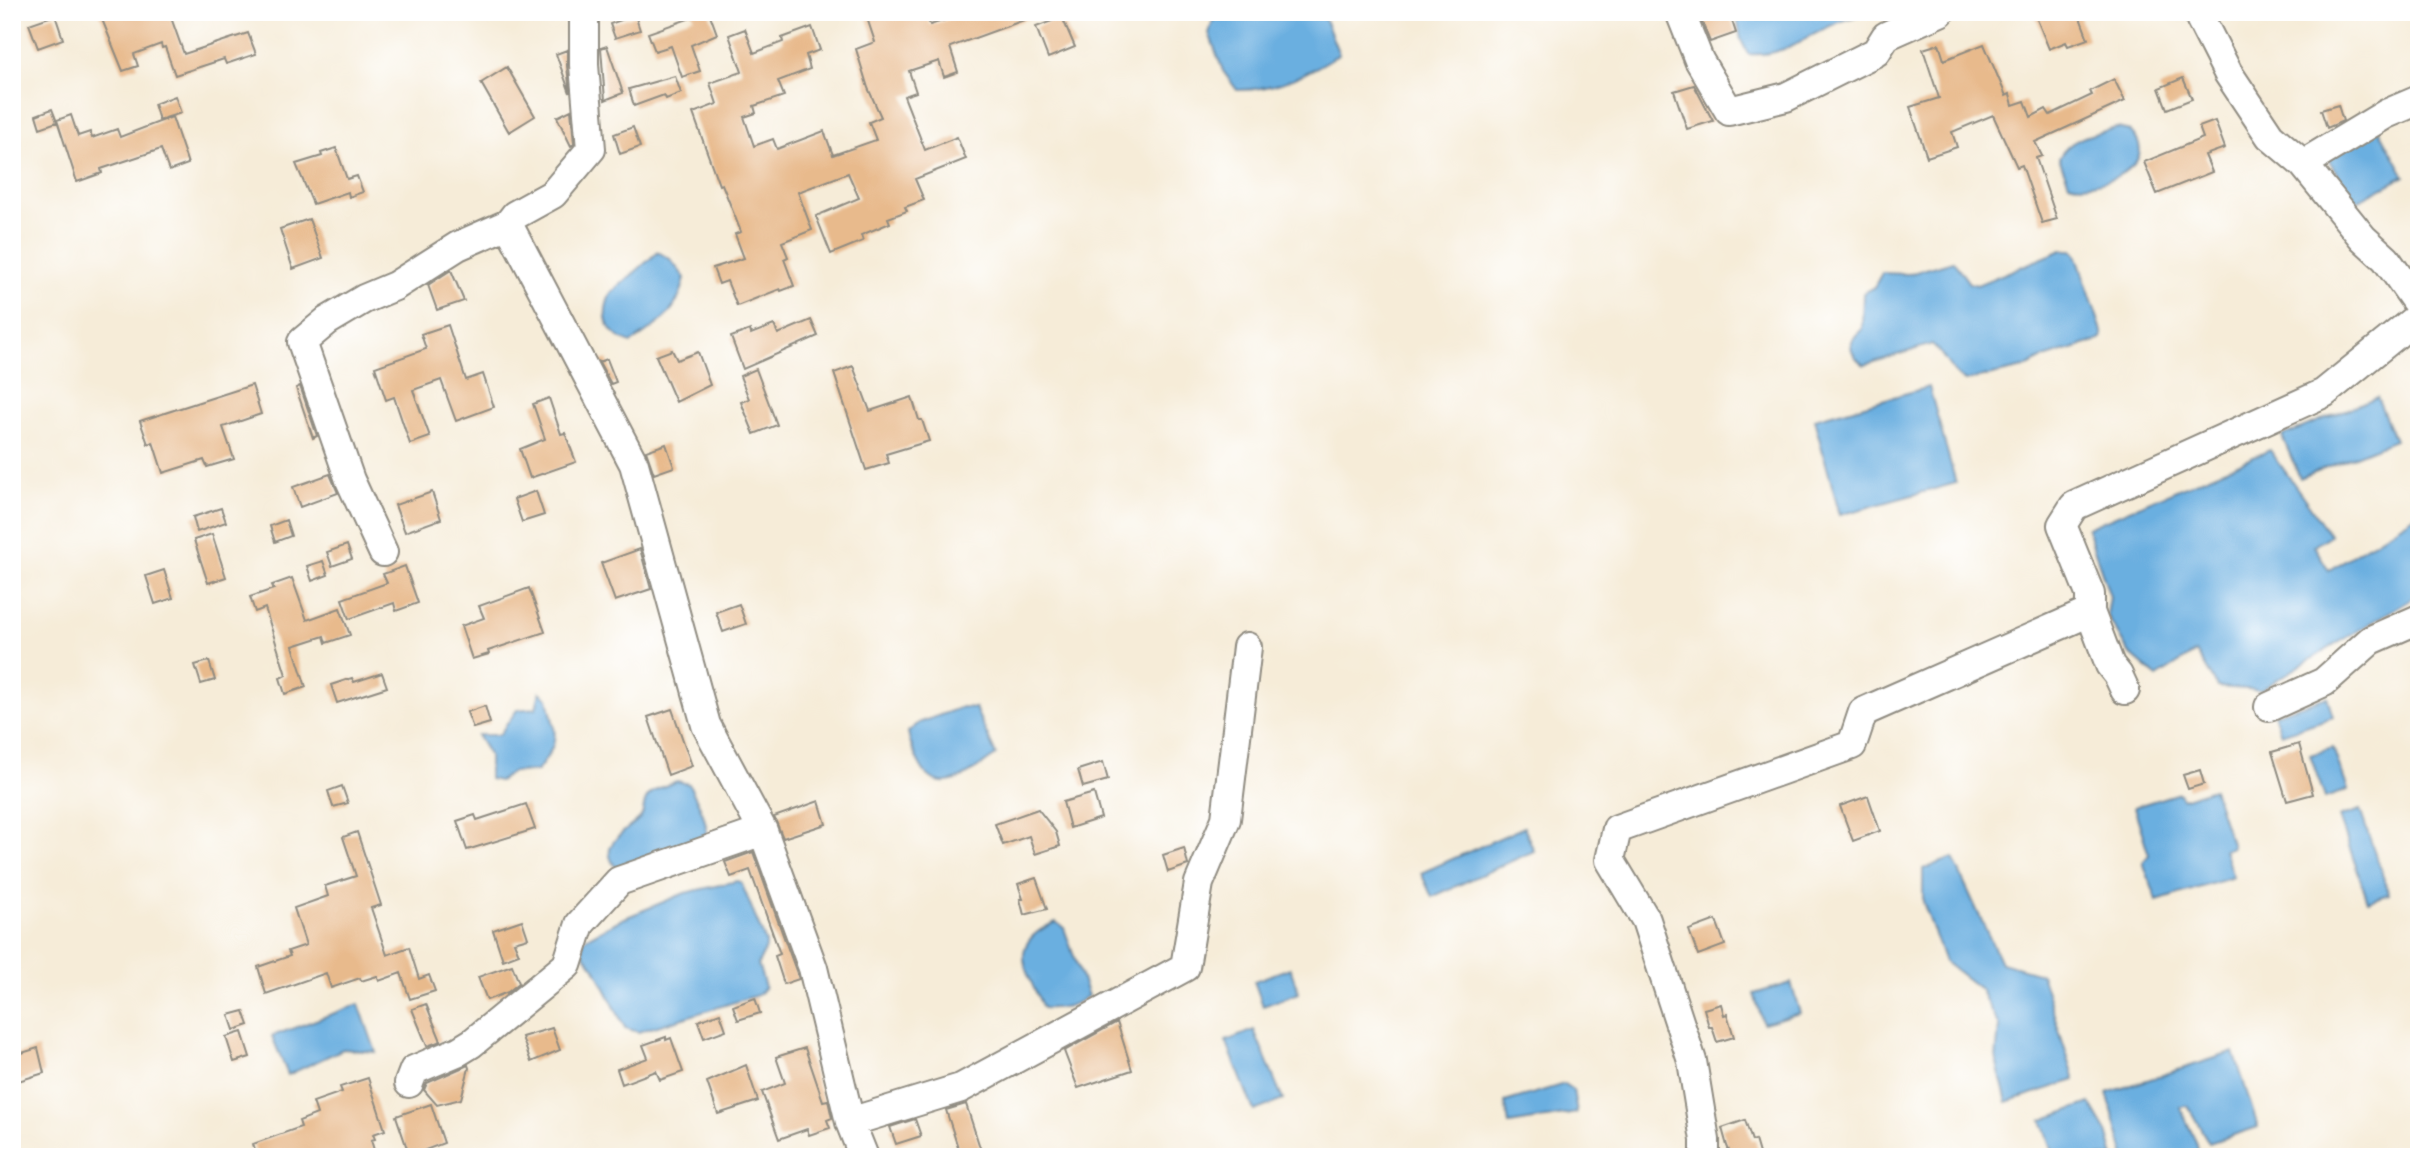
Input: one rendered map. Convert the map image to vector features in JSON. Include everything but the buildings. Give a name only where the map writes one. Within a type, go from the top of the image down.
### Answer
[{"type":"street","points":[[383,552],[350,480],[302,342],[327,321],[364,299],[395,286],[458,246],[508,224],[515,215],[553,194],[590,149],[584,65],[584,12]]},
{"type":"street","points":[[1679,12],[1699,60],[1729,111],[1786,97],[1876,52],[1886,36],[1940,12]]},
{"type":"street","points":[[2199,12],[2228,73],[2270,136],[2302,164],[2364,238],[2386,259],[2419,306]]},
{"type":"street","points":[[2302,164],[2386,114],[2419,100]]},
{"type":"street","points":[[508,224],[634,464],[706,725],[763,831],[813,968],[850,1122],[864,1157]]},
{"type":"street","points":[[2125,690],[2119,675],[2110,665],[2090,612],[2090,594],[2062,525],[2074,506],[2324,393],[2419,316]]},
{"type":"street","points":[[1705,1157],[1705,1140],[1692,1061],[1646,920],[1611,860],[1617,829],[1852,746],[1863,712],[2090,612]]},
{"type":"street","points":[[2269,707],[2324,682],[2371,640],[2419,619]]},
{"type":"street","points":[[850,1122],[961,1088],[1185,967],[1199,883],[1226,820],[1247,647]]},
{"type":"street","points":[[409,1083],[414,1070],[472,1043],[567,965],[580,924],[619,880],[763,831]]},
{"type":"water","points":[[1230,12],[1322,12],[1339,54],[1290,80],[1250,90],[1237,90],[1223,71],[1209,33],[1214,17]]},
{"type":"water","points":[[1736,12],[1869,12],[1832,25],[1781,50],[1748,54],[1741,40]]},
{"type":"water","points":[[2378,127],[2405,176],[2355,202],[2325,154]]},
{"type":"water","points":[[2117,128],[2130,131],[2139,144],[2139,155],[2133,165],[2122,174],[2094,184],[2069,183],[2059,158],[2069,145],[2092,134]]},
{"type":"water","points":[[2062,250],[2072,250],[2076,254],[2101,328],[2103,337],[2100,340],[2041,359],[2024,368],[1965,381],[1955,373],[1932,344],[1865,365],[1854,354],[1851,343],[1862,329],[1863,293],[1874,287],[1882,273],[1909,274],[1953,261],[1969,283],[1977,285]]},
{"type":"water","points":[[658,252],[670,259],[685,278],[682,290],[666,316],[631,343],[611,329],[606,317],[608,301],[611,293]]},
{"type":"water","points":[[1929,387],[1956,483],[1840,515],[1814,419]]},
{"type":"water","points":[[2377,397],[2395,440],[2300,478],[2282,436]]},
{"type":"water","points":[[2270,450],[2330,535],[2314,546],[2329,570],[2419,513],[2419,594],[2260,690],[2218,687],[2196,652],[2157,677],[2129,653],[2107,615],[2110,597],[2087,528]]},
{"type":"water","points":[[540,692],[548,698],[553,721],[554,737],[550,752],[537,771],[513,772],[499,781],[489,779],[489,755],[477,735],[499,735],[517,710],[536,708]]},
{"type":"water","points":[[2327,697],[2333,717],[2281,734],[2274,714]]},
{"type":"water","points":[[962,707],[975,708],[996,755],[958,779],[939,782],[922,768],[908,732],[919,723]]},
{"type":"water","points":[[2333,748],[2348,790],[2325,798],[2310,755]]},
{"type":"water","points":[[677,781],[689,784],[704,817],[706,837],[619,871],[610,854],[614,840],[641,816],[650,794]]},
{"type":"water","points":[[2213,789],[2232,847],[2224,850],[2233,877],[2157,901],[2143,862],[2149,855],[2134,807],[2179,793],[2182,799]]},
{"type":"water","points":[[2360,810],[2389,894],[2368,901],[2339,817]]},
{"type":"water","points":[[1524,827],[1534,851],[1432,897],[1421,873]]},
{"type":"water","points":[[1953,858],[2001,963],[2041,974],[2075,1080],[2007,1102],[1996,1060],[1999,1026],[1980,989],[1945,962],[1923,902],[1923,869]]},
{"type":"water","points":[[741,882],[766,943],[758,964],[765,987],[758,995],[638,1032],[625,1028],[595,968],[583,953],[583,940],[620,920],[685,893]]},
{"type":"water","points":[[1056,922],[1064,928],[1088,996],[1067,1006],[1043,1008],[1026,969],[1025,948],[1040,930]]},
{"type":"water","points":[[1290,968],[1299,993],[1263,1006],[1254,981]]},
{"type":"water","points":[[1791,983],[1800,1013],[1763,1023],[1754,994]]},
{"type":"water","points":[[359,1004],[376,1052],[343,1049],[288,1075],[272,1036]]},
{"type":"water","points":[[1254,1030],[1283,1100],[1254,1111],[1226,1041]]},
{"type":"water","points":[[2234,1052],[2258,1127],[2209,1143],[2188,1106],[2180,1107],[2197,1144],[2199,1157],[2125,1157],[2107,1093]]},
{"type":"water","points":[[1564,1084],[1573,1090],[1577,1113],[1509,1124],[1505,1102]]},
{"type":"water","points":[[2090,1103],[2107,1132],[2114,1157],[2055,1157],[2042,1120]]}]
